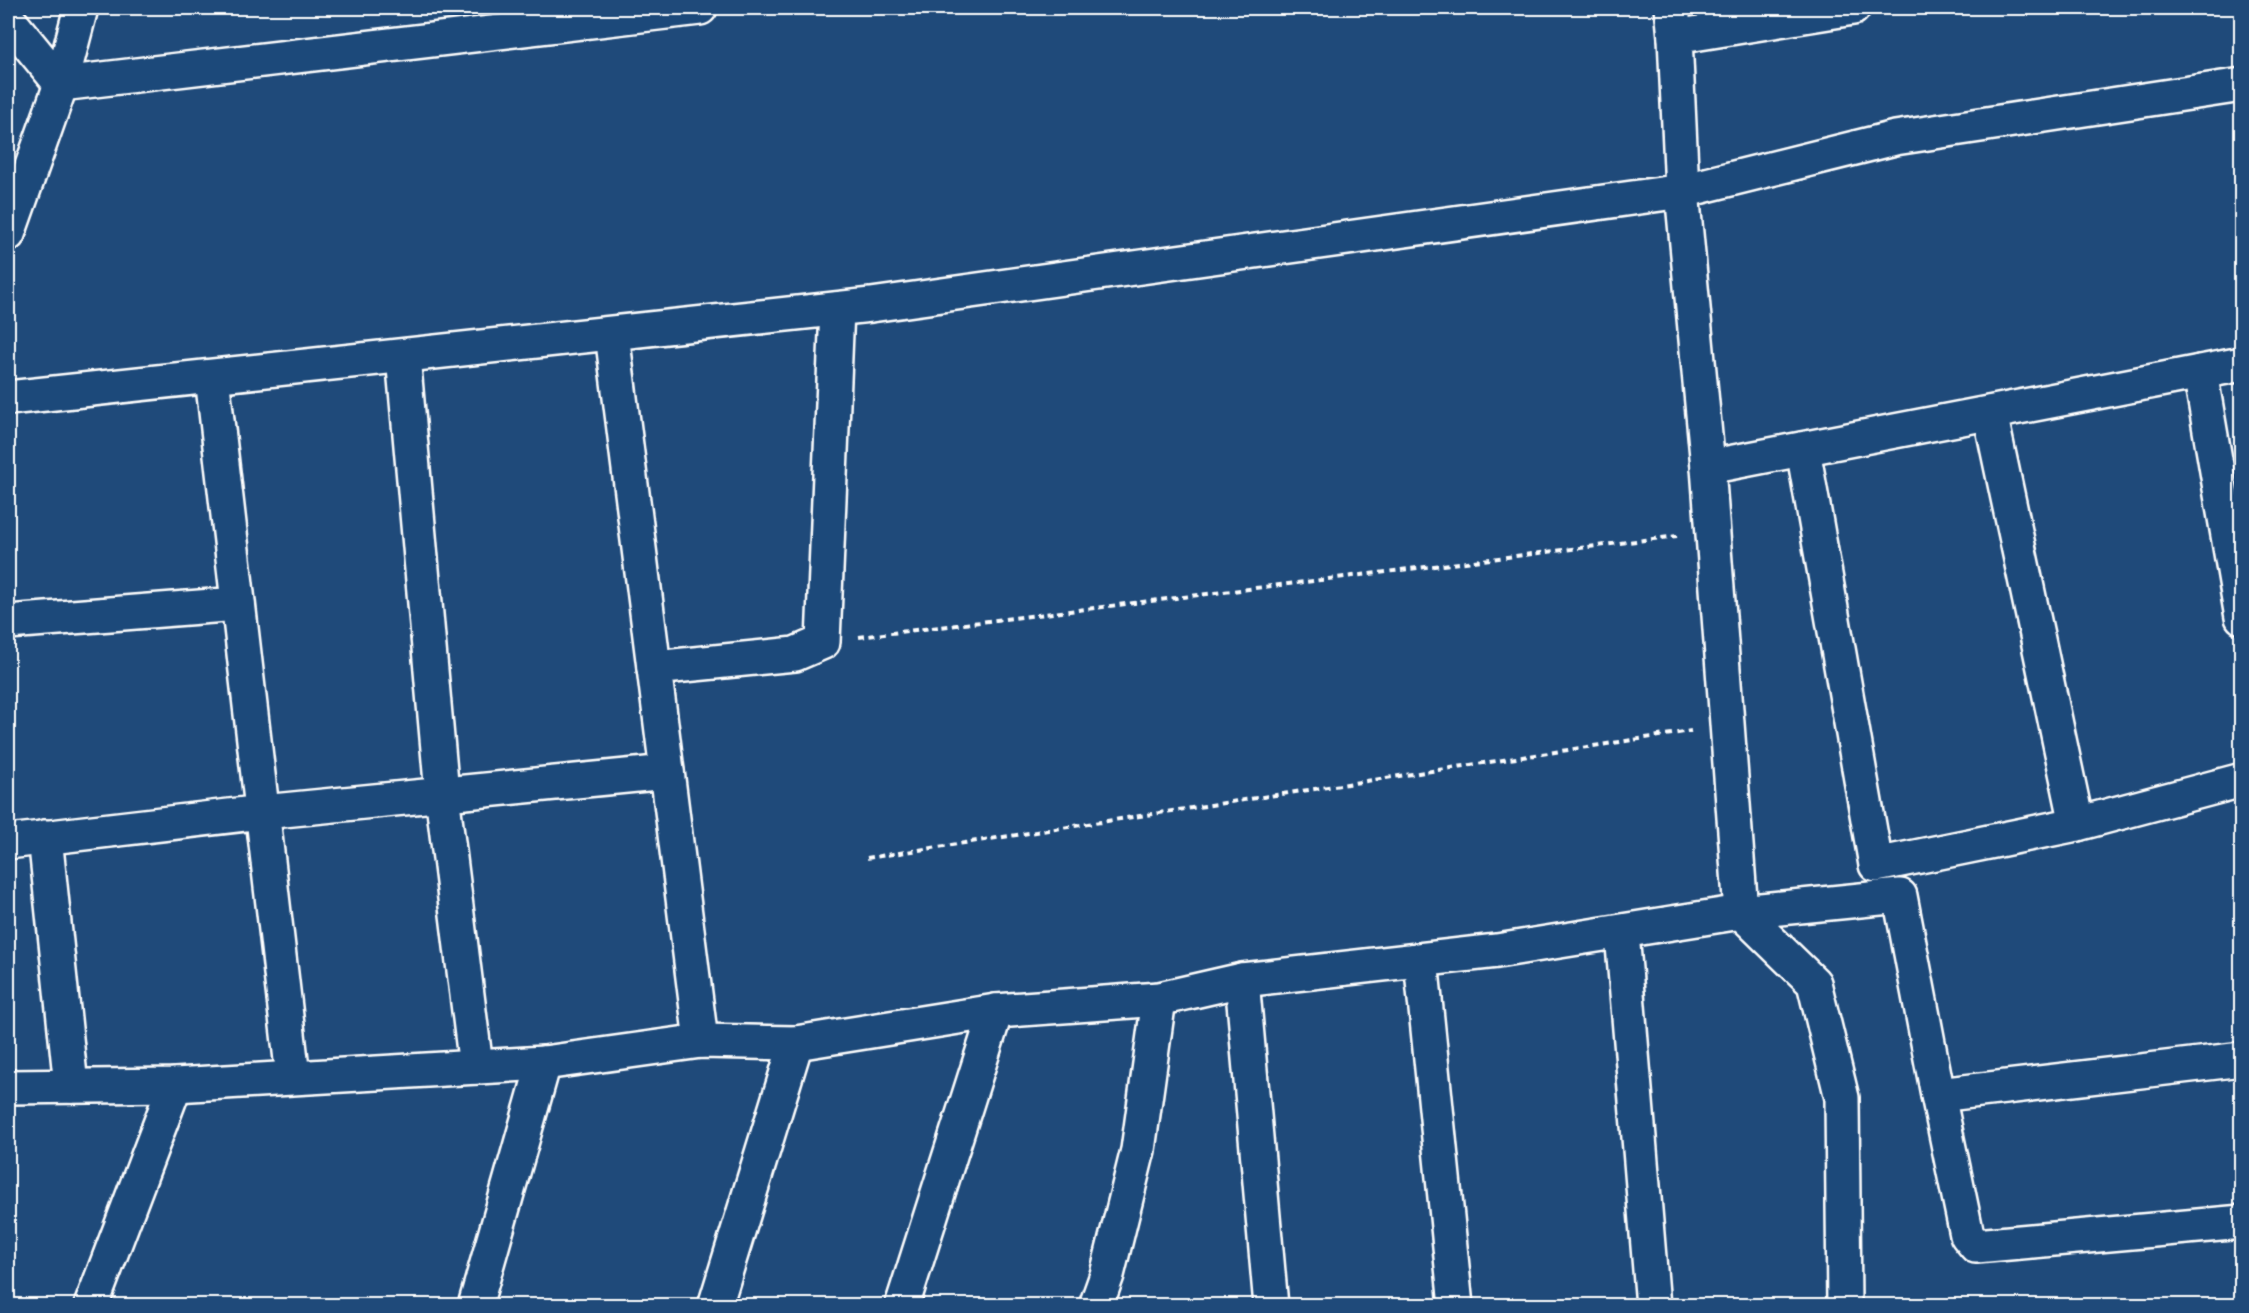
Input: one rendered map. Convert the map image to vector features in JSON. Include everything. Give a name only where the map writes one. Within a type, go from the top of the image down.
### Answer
[{"type":"street","points":[[8,234],[61,84],[81,8]]},
{"type":"street","points":[[61,84],[700,8]]},
{"type":"street","points":[[1844,1305],[1842,1098],[1814,983],[1741,912],[1708,467],[1682,191],[1674,22],[1853,8]]},
{"type":"street","points":[[8,19],[61,84]]},
{"type":"street","points":[[8,398],[837,309],[1682,191],[1895,138],[2241,85]]},
{"type":"street","points":[[654,668],[795,654],[823,642],[837,309]]},
{"type":"street","points":[[612,334],[700,1041]]},
{"type":"street","points":[[403,356],[442,794],[476,1067]]},
{"type":"street","points":[[1708,467],[2241,364]]},
{"type":"street","points":[[2200,372],[2241,617]]},
{"type":"street","points":[[212,377],[293,1077]]},
{"type":"street","points":[[1990,412],[2077,824]]},
{"type":"street","points":[[1803,449],[1876,865],[2077,824],[2241,780]]},
{"type":"street","points":[[8,622],[238,604]]},
{"type":"street","points":[[8,842],[263,812],[667,772]]},
{"type":"street","points":[[45,837],[71,1086]]},
{"type":"street","points":[[8,1087],[175,1084],[544,1063],[700,1041],[796,1043],[996,1011],[1159,999],[1242,980],[1497,951],[1622,933],[1741,912],[1900,896],[1967,1235],[1976,1246],[2241,1222]]},
{"type":"street","points":[[1622,933],[1653,1305]]},
{"type":"street","points":[[1420,960],[1456,1305]]},
{"type":"street","points":[[1242,980],[1271,1305]]},
{"type":"street","points":[[1095,1305],[1107,1275],[1138,1150],[1159,999]]},
{"type":"street","points":[[902,1305],[996,1011]]},
{"type":"street","points":[[715,1305],[796,1043]]},
{"type":"street","points":[[1938,1095],[2241,1059]]},
{"type":"street","points":[[475,1305],[544,1063]]},
{"type":"street","points":[[91,1305],[175,1084]]},
{"type":"path","points":[[823,642],[1713,532]]},
{"type":"path","points":[[867,858],[1728,726]]}]
